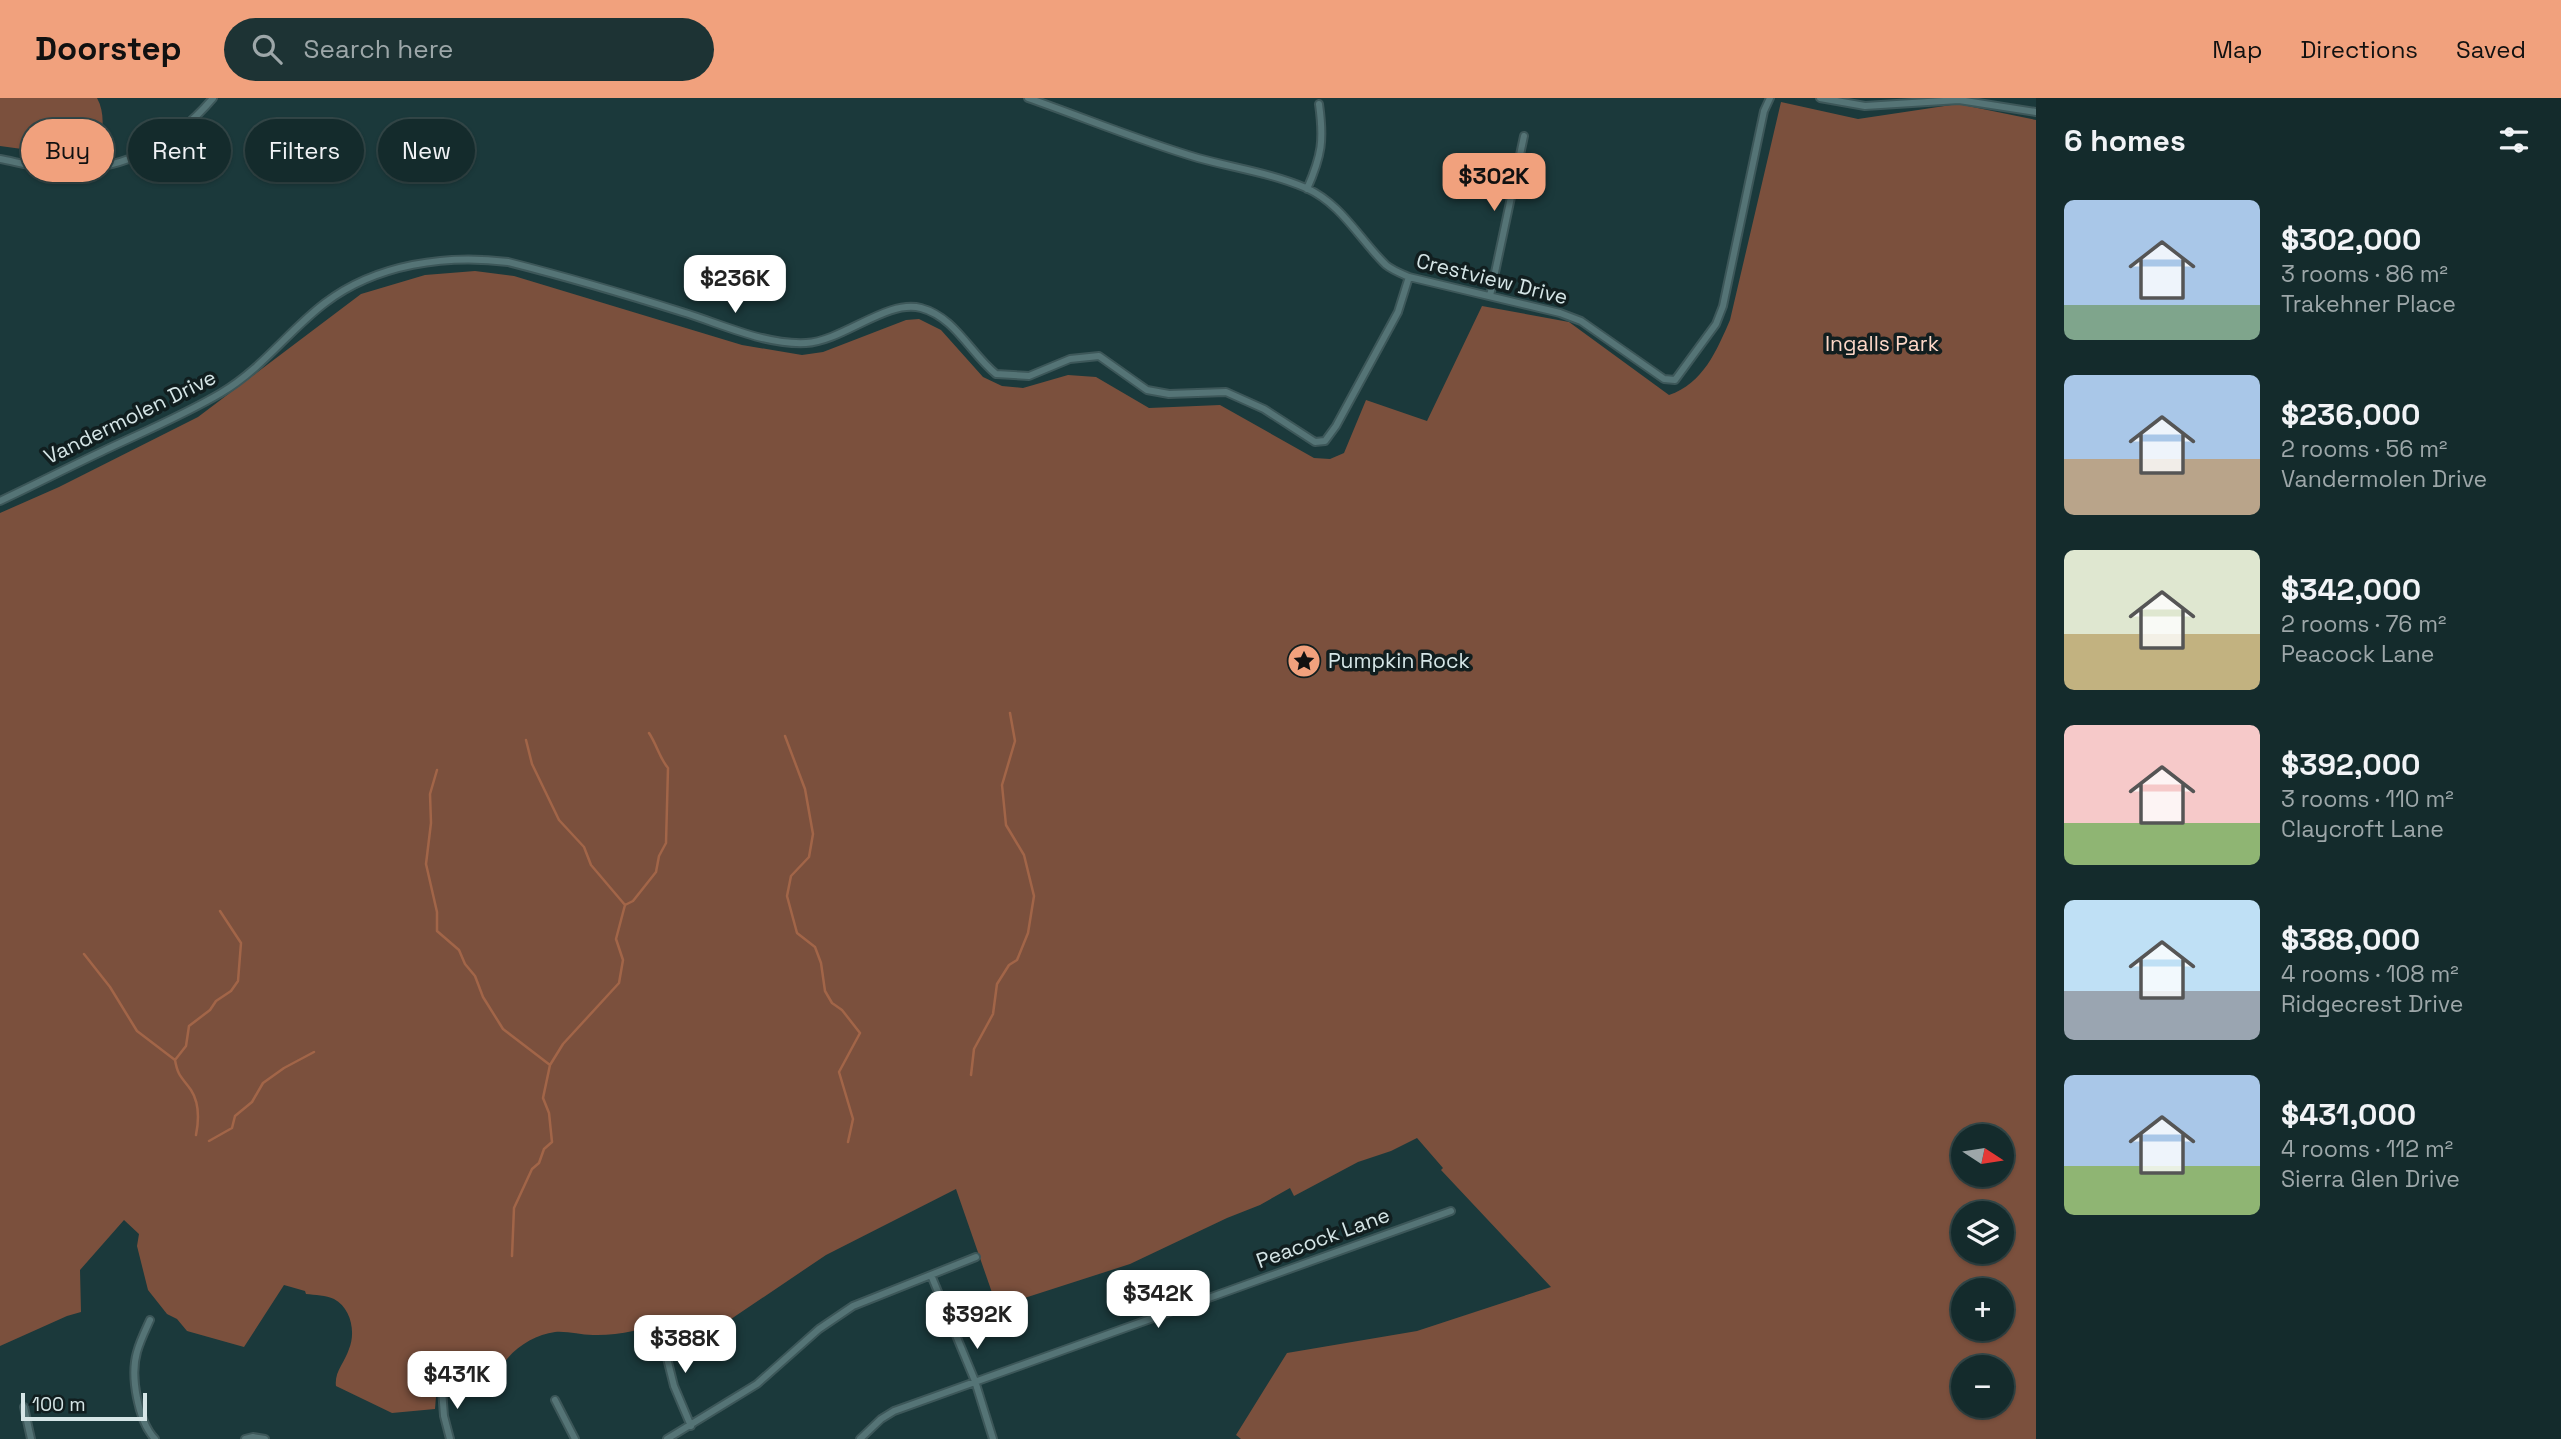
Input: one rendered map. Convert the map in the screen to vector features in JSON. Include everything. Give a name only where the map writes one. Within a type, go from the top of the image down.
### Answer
[{"type":"street","points":[[0,159],[72,169],[100,167],[133,158],[181,131],[213,98]]},
{"type":"street","name":"Crestview Drive","points":[[1028,98],[1150,143],[1201,159],[1257,171],[1307,189],[1348,219],[1388,266],[1409,277],[1560,313],[1581,321],[1664,379],[1675,380],[1716,324],[1723,306],[1763,111],[1770,98]]},
{"type":"street","points":[[1820,98],[1865,106],[1959,100],[2036,112]]},
{"type":"street","points":[[1307,189],[1318,164],[1323,136],[1319,104]]},
{"type":"street","points":[[1490,296],[1524,136]]},
{"type":"street","name":"Vandermolen Drive","points":[[0,501],[195,409],[228,389],[258,367],[325,303],[353,285],[386,272],[432,262],[482,258],[509,262],[734,329],[806,343],[824,340],[909,305],[933,312],[944,319],[996,374],[1029,376],[1070,359],[1099,356],[1147,390],[1169,394],[1226,392],[1238,396],[1264,409],[1314,442],[1325,441],[1336,426],[1398,313],[1409,277]]},
{"type":"street","name":"Peacock Lane","points":[[860,1439],[894,1411],[1451,1211]]},
{"type":"street","points":[[667,1439],[757,1384],[819,1329],[853,1306],[976,1257]]},
{"type":"street","points":[[931,1275],[975,1381],[993,1439]]},
{"type":"street","points":[[150,1320],[136,1354],[136,1384],[139,1411],[149,1433],[155,1439]]},
{"type":"street","points":[[660,1330],[674,1387],[691,1426]]},
{"type":"street","points":[[442,1389],[444,1416],[450,1439]]},
{"type":"street","points":[[555,1400],[575,1439]]},
{"type":"street","points":[[24,1407],[31,1439]]},
{"type":"street","points":[[245,1439],[265,1439]]},
{"type":"green space","points":[[0,98],[97,98],[102,119],[21,119],[21,149],[0,146]]},
{"type":"green space","name":"Ingalls Park","points":[[1781,102],[1858,119],[1958,104],[2036,120],[2036,1439],[1241,1439],[1236,1435],[1287,1353],[1417,1331],[1551,1287],[1441,1170],[1443,1168],[1417,1138],[1391,1151],[1358,1162],[1294,1196],[1290,1188],[1260,1205],[1130,1264],[997,1307],[956,1189],[826,1255],[697,1342],[674,1346],[668,1325],[612,1334],[544,1334],[523,1345],[506,1360],[496,1381],[495,1392],[437,1384],[435,1409],[392,1413],[336,1386],[338,1372],[351,1342],[352,1328],[344,1308],[331,1298],[306,1294],[305,1291],[284,1285],[244,1347],[187,1331],[177,1319],[167,1314],[148,1290],[137,1246],[139,1234],[124,1220],[80,1270],[81,1312],[0,1346],[0,513],[59,487],[198,417],[361,294],[425,275],[475,271],[514,276],[742,345],[802,355],[823,352],[906,320],[919,319],[941,330],[983,377],[1002,386],[1023,388],[1068,375],[1096,377],[1149,408],[1220,405],[1314,458],[1330,459],[1344,453],[1366,400],[1427,421],[1482,306],[1569,322],[1669,395],[1691,383],[1714,354],[1730,320]]},
{"type":"waterway","points":[[971,1075],[974,1049],[993,1014],[997,984],[1009,965],[1017,960],[1028,933],[1034,896],[1024,855],[1006,825],[1002,785],[1015,741],[1010,713]]},
{"type":"waterway","points":[[550,1065],[563,1044],[619,983],[623,960],[616,939],[625,905],[633,901],[656,872],[659,856],[666,843],[668,768],[649,733]]},
{"type":"waterway","points":[[785,736],[805,789],[813,834],[809,857],[791,876],[787,896],[797,933],[815,947],[821,963],[825,991],[832,1003],[842,1010],[860,1033],[839,1072],[853,1119],[848,1142]]},
{"type":"waterway","points":[[526,740],[532,764],[559,820],[584,847],[591,865],[625,905]]},
{"type":"waterway","points":[[437,770],[430,794],[431,823],[426,864],[437,912],[437,931],[459,950],[503,1029],[550,1065],[543,1098],[549,1113],[552,1142],[544,1149],[539,1163],[532,1169],[514,1208],[512,1256]]},
{"type":"waterway","points":[[175,1060],[186,1046],[189,1026],[231,991],[238,981],[241,943],[220,911]]},
{"type":"waterway","points":[[84,954],[110,987],[137,1031],[175,1060],[179,1074],[196,1101],[196,1135]]},
{"type":"waterway","points":[[209,1141],[232,1128],[235,1116],[252,1102],[263,1083],[314,1052]]},
{"type":"place","name":"Pumpkin Rock","points":[[1304,661]]}]
